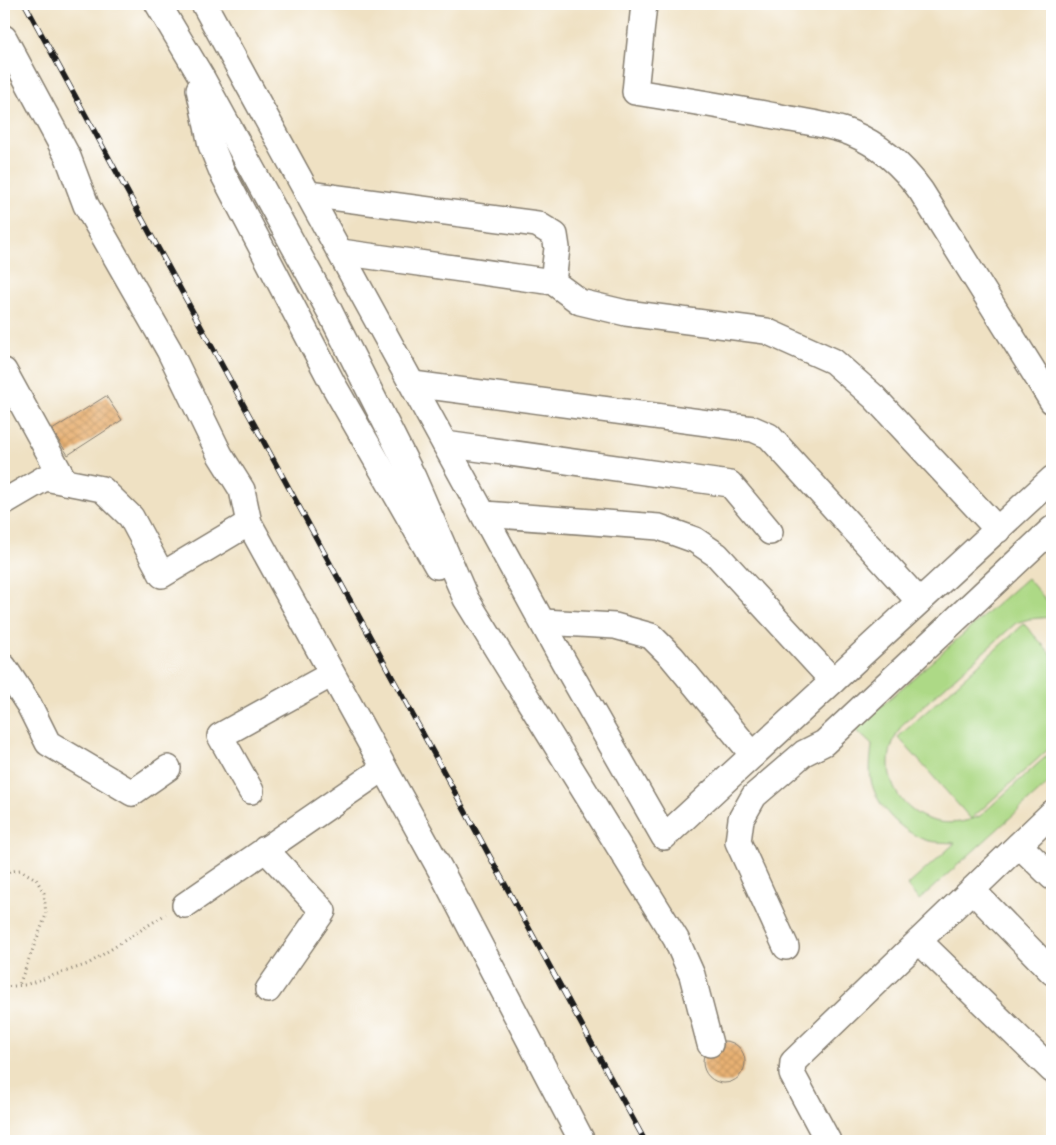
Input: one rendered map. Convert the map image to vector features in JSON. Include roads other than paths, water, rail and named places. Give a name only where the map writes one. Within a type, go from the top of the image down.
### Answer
[{"type":"street","points":[[158,4],[194,65],[329,310],[413,477],[466,599],[676,939],[692,975],[710,1044]]},
{"type":"street","points":[[204,4],[543,622],[664,837],[1052,480]]},
{"type":"street","points":[[644,4],[635,92],[750,111],[835,128],[863,139],[884,152],[911,177],[921,191],[1052,401]]},
{"type":"street","points":[[4,38],[68,156],[86,205],[169,350],[220,455],[242,490],[248,523],[440,869],[582,1141]]},
{"type":"street","points":[[308,194],[537,224],[555,235],[557,248],[553,282]]},
{"type":"street","points":[[341,252],[553,282],[580,302],[626,313],[766,331],[833,361],[874,397],[998,530]]},
{"type":"street","points":[[4,371],[65,482]]},
{"type":"street","points":[[413,384],[753,429],[770,436],[919,601]]},
{"type":"street","points":[[445,444],[730,484],[770,532]]},
{"type":"street","points":[[4,502],[45,478],[102,489],[131,517],[162,575],[248,523]]},
{"type":"street","points":[[484,514],[659,526],[695,540],[717,555],[833,681]]},
{"type":"street","points":[[786,947],[738,842],[741,819],[754,796],[804,753],[824,743],[1052,529]]},
{"type":"street","points":[[543,622],[615,626],[651,636],[672,657],[753,755]]},
{"type":"street","points":[[4,667],[29,705],[48,742],[84,766],[118,783],[132,793],[168,768]]},
{"type":"street","points":[[251,791],[220,736],[332,674]]},
{"type":"street","points":[[185,905],[384,768]]},
{"type":"street","points":[[828,1141],[792,1074],[793,1062],[1052,813]]},
{"type":"street","points":[[1020,845],[1052,876]]},
{"type":"street","points":[[265,849],[323,910],[268,990]]},
{"type":"street","points":[[972,890],[1052,972]]},
{"type":"street","points":[[919,941],[1052,1070]]},
{"type":"railway","points":[[25,4],[645,1141]]}]
